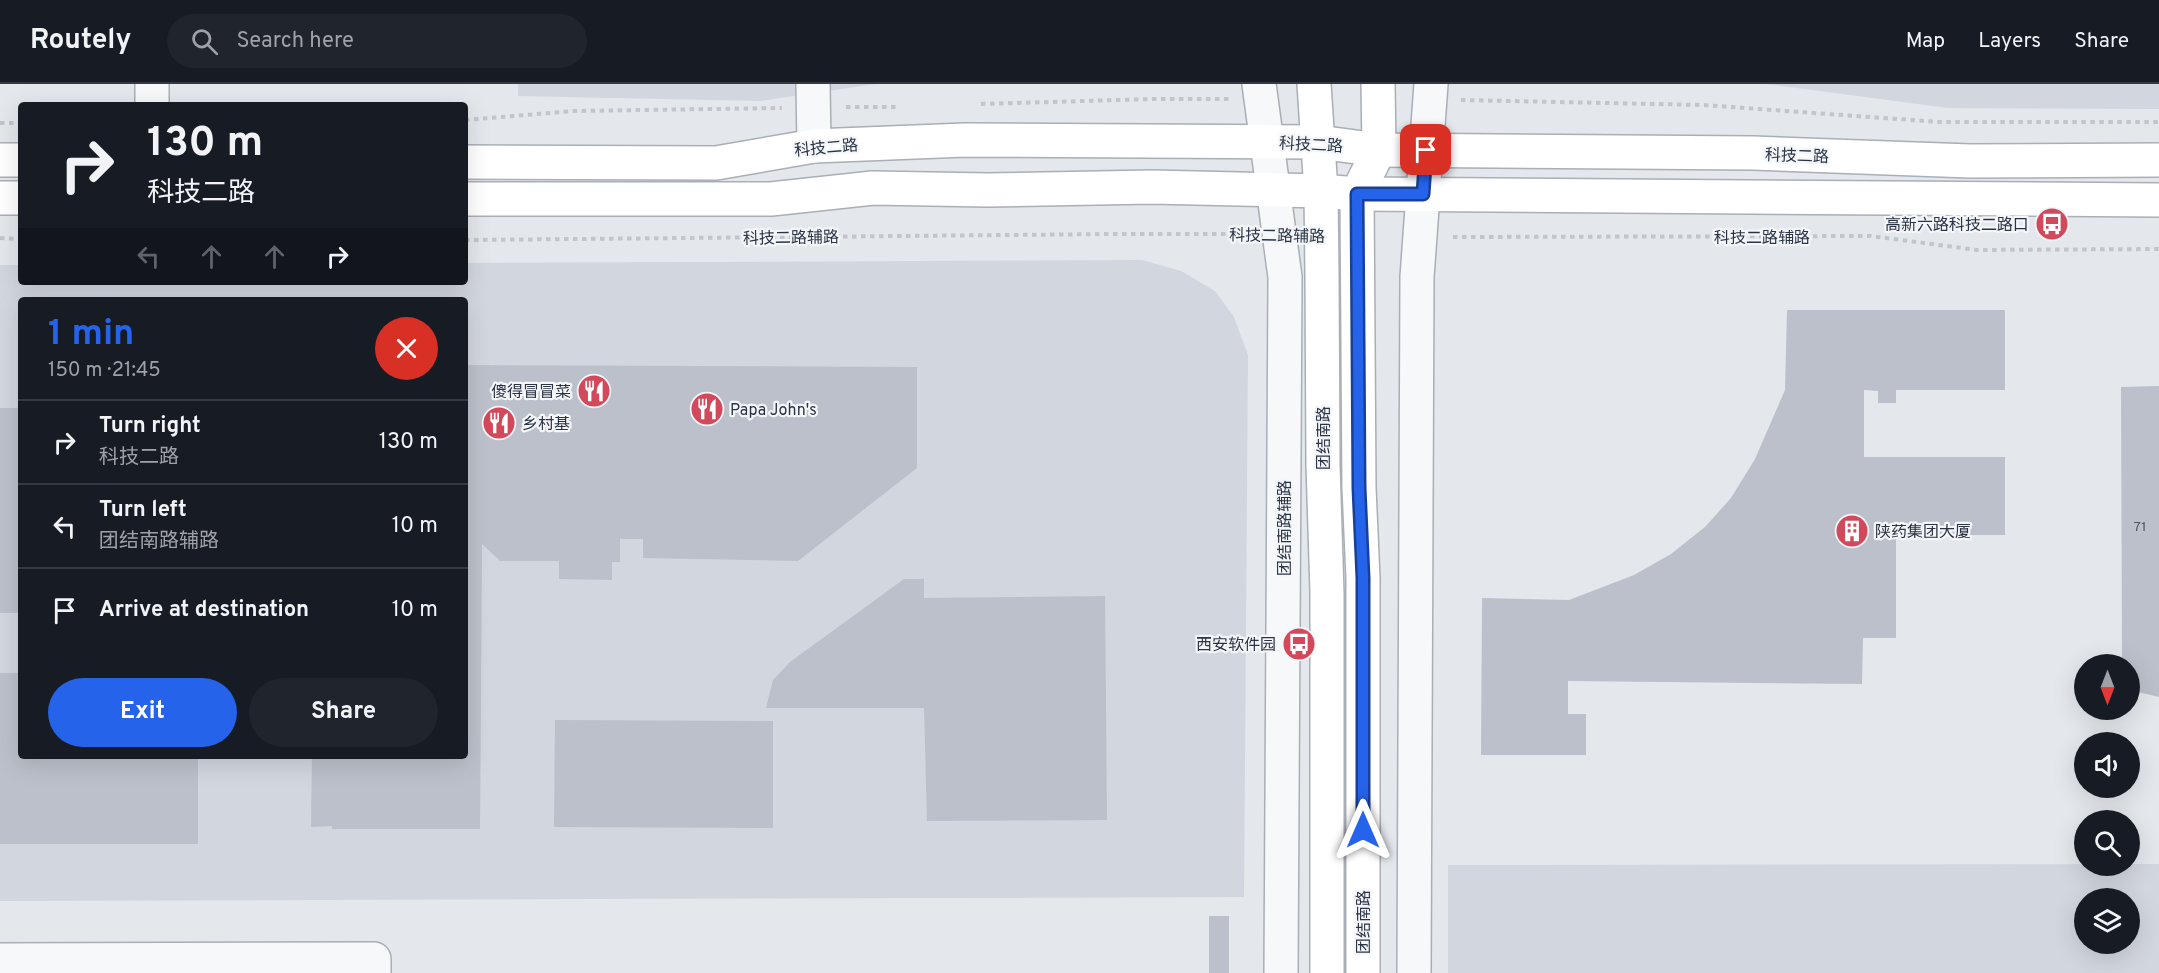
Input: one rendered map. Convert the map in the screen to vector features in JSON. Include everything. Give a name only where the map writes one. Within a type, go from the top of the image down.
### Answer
[{"type":"main road","name":"团结南路","points":[[1314,84],[1321,191],[1323,465],[1327,593],[1328,973]]},
{"type":"main road","name":"团结南路","points":[[1363,973],[1363,578],[1359,488],[1357,194],[1378,150],[1378,84]]},
{"type":"main road","name":"科技二路","points":[[468,162],[716,163],[814,146],[965,140],[1317,142],[1378,150],[1753,153],[1970,161],[2159,160]]},
{"type":"main road","points":[[0,160],[18,160]]},
{"type":"main road","points":[[468,199],[771,199],[873,188],[988,190],[1152,187],[1357,194],[2159,200]]},
{"type":"main road","points":[[0,198],[18,198]]},
{"type":"street","points":[[152,84],[152,102]]},
{"type":"street","points":[[813,84],[814,146]]},
{"type":"street","name":"团结南路辅路","points":[[1259,84],[1285,277],[1281,973]]},
{"type":"street","points":[[1414,973],[1417,277],[1431,84]]},
{"type":"street","points":[[0,960],[374,959],[374,973]]},
{"type":"path","points":[[1526,100],[1703,105],[1939,122],[2159,122]]},
{"type":"path","points":[[0,123],[18,123]]},
{"type":"path","name":"科技二路辅路","points":[[468,240],[1105,234],[1279,235]]},
{"type":"path","name":"科技二路辅路","points":[[1420,237],[1871,236],[1977,250],[2159,249]]},
{"type":"path","points":[[0,238],[18,238]]},
{"type":"shaded area","points":[[518,84],[875,84],[761,101],[518,96]]},
{"type":"shaded area","points":[[1766,84],[2159,84],[2159,109],[1948,108]]},
{"type":"shaded area","points":[[1142,260],[1181,271],[1215,291],[1234,317],[1248,355],[1244,897],[0,901],[0,265],[18,265],[18,285],[468,285],[468,263]]},
{"type":"shaded area","points":[[2074,864],[2074,876],[2140,876],[2140,864],[2159,864],[2159,973],[1448,973],[1448,865]]},
{"type":"building","name":"陕药集团大厦","points":[[1787,310],[2005,310],[2005,390],[1896,390],[1896,403],[1878,403],[1878,391],[1864,390],[1864,457],[2005,457],[2005,535],[1896,535],[1896,638],[1863,638],[1862,684],[1568,681],[1568,714],[1586,714],[1586,755],[1481,755],[1482,598],[1569,600],[1634,575],[1671,554],[1705,527],[1731,498],[1755,459],[1785,390]]},
{"type":"building","points":[[468,365],[917,367],[917,468],[798,561],[643,558],[643,539],[620,539],[620,562],[612,562],[612,580],[559,579],[559,561],[500,561],[482,544],[480,829],[311,827],[312,759],[468,759]]},
{"type":"building","points":[[2159,386],[2159,697],[2140,692],[2140,654],[2122,654],[2121,387]]},
{"type":"building","points":[[0,408],[18,408],[18,613],[0,613]]},
{"type":"building","points":[[904,579],[924,579],[924,598],[1105,596],[1107,820],[927,821],[924,708],[766,708],[773,680],[790,662]]},
{"type":"building","points":[[0,673],[18,673],[18,759],[198,759],[198,844],[0,844]]},
{"type":"building","points":[[555,720],[773,721],[773,828],[554,827]]},
{"type":"building","points":[[1209,916],[1229,916],[1229,973],[1209,973]]},
{"type":"place","name":"高新六路科技二路口","points":[[2052,224]]},
{"type":"place","name":"傻得冒冒菜","points":[[594,391]]},
{"type":"place","name":"Papa John's","points":[[707,409]]},
{"type":"place","name":"乡村基","points":[[499,423]]},
{"type":"place","name":"陕药集团大厦","points":[[1852,531]]},
{"type":"place","name":"西安软件园","points":[[1299,644]]},
{"type":"route","points":[[1363,830],[1363,578],[1359,488],[1357,194],[1423,194],[1426,150]]}]
